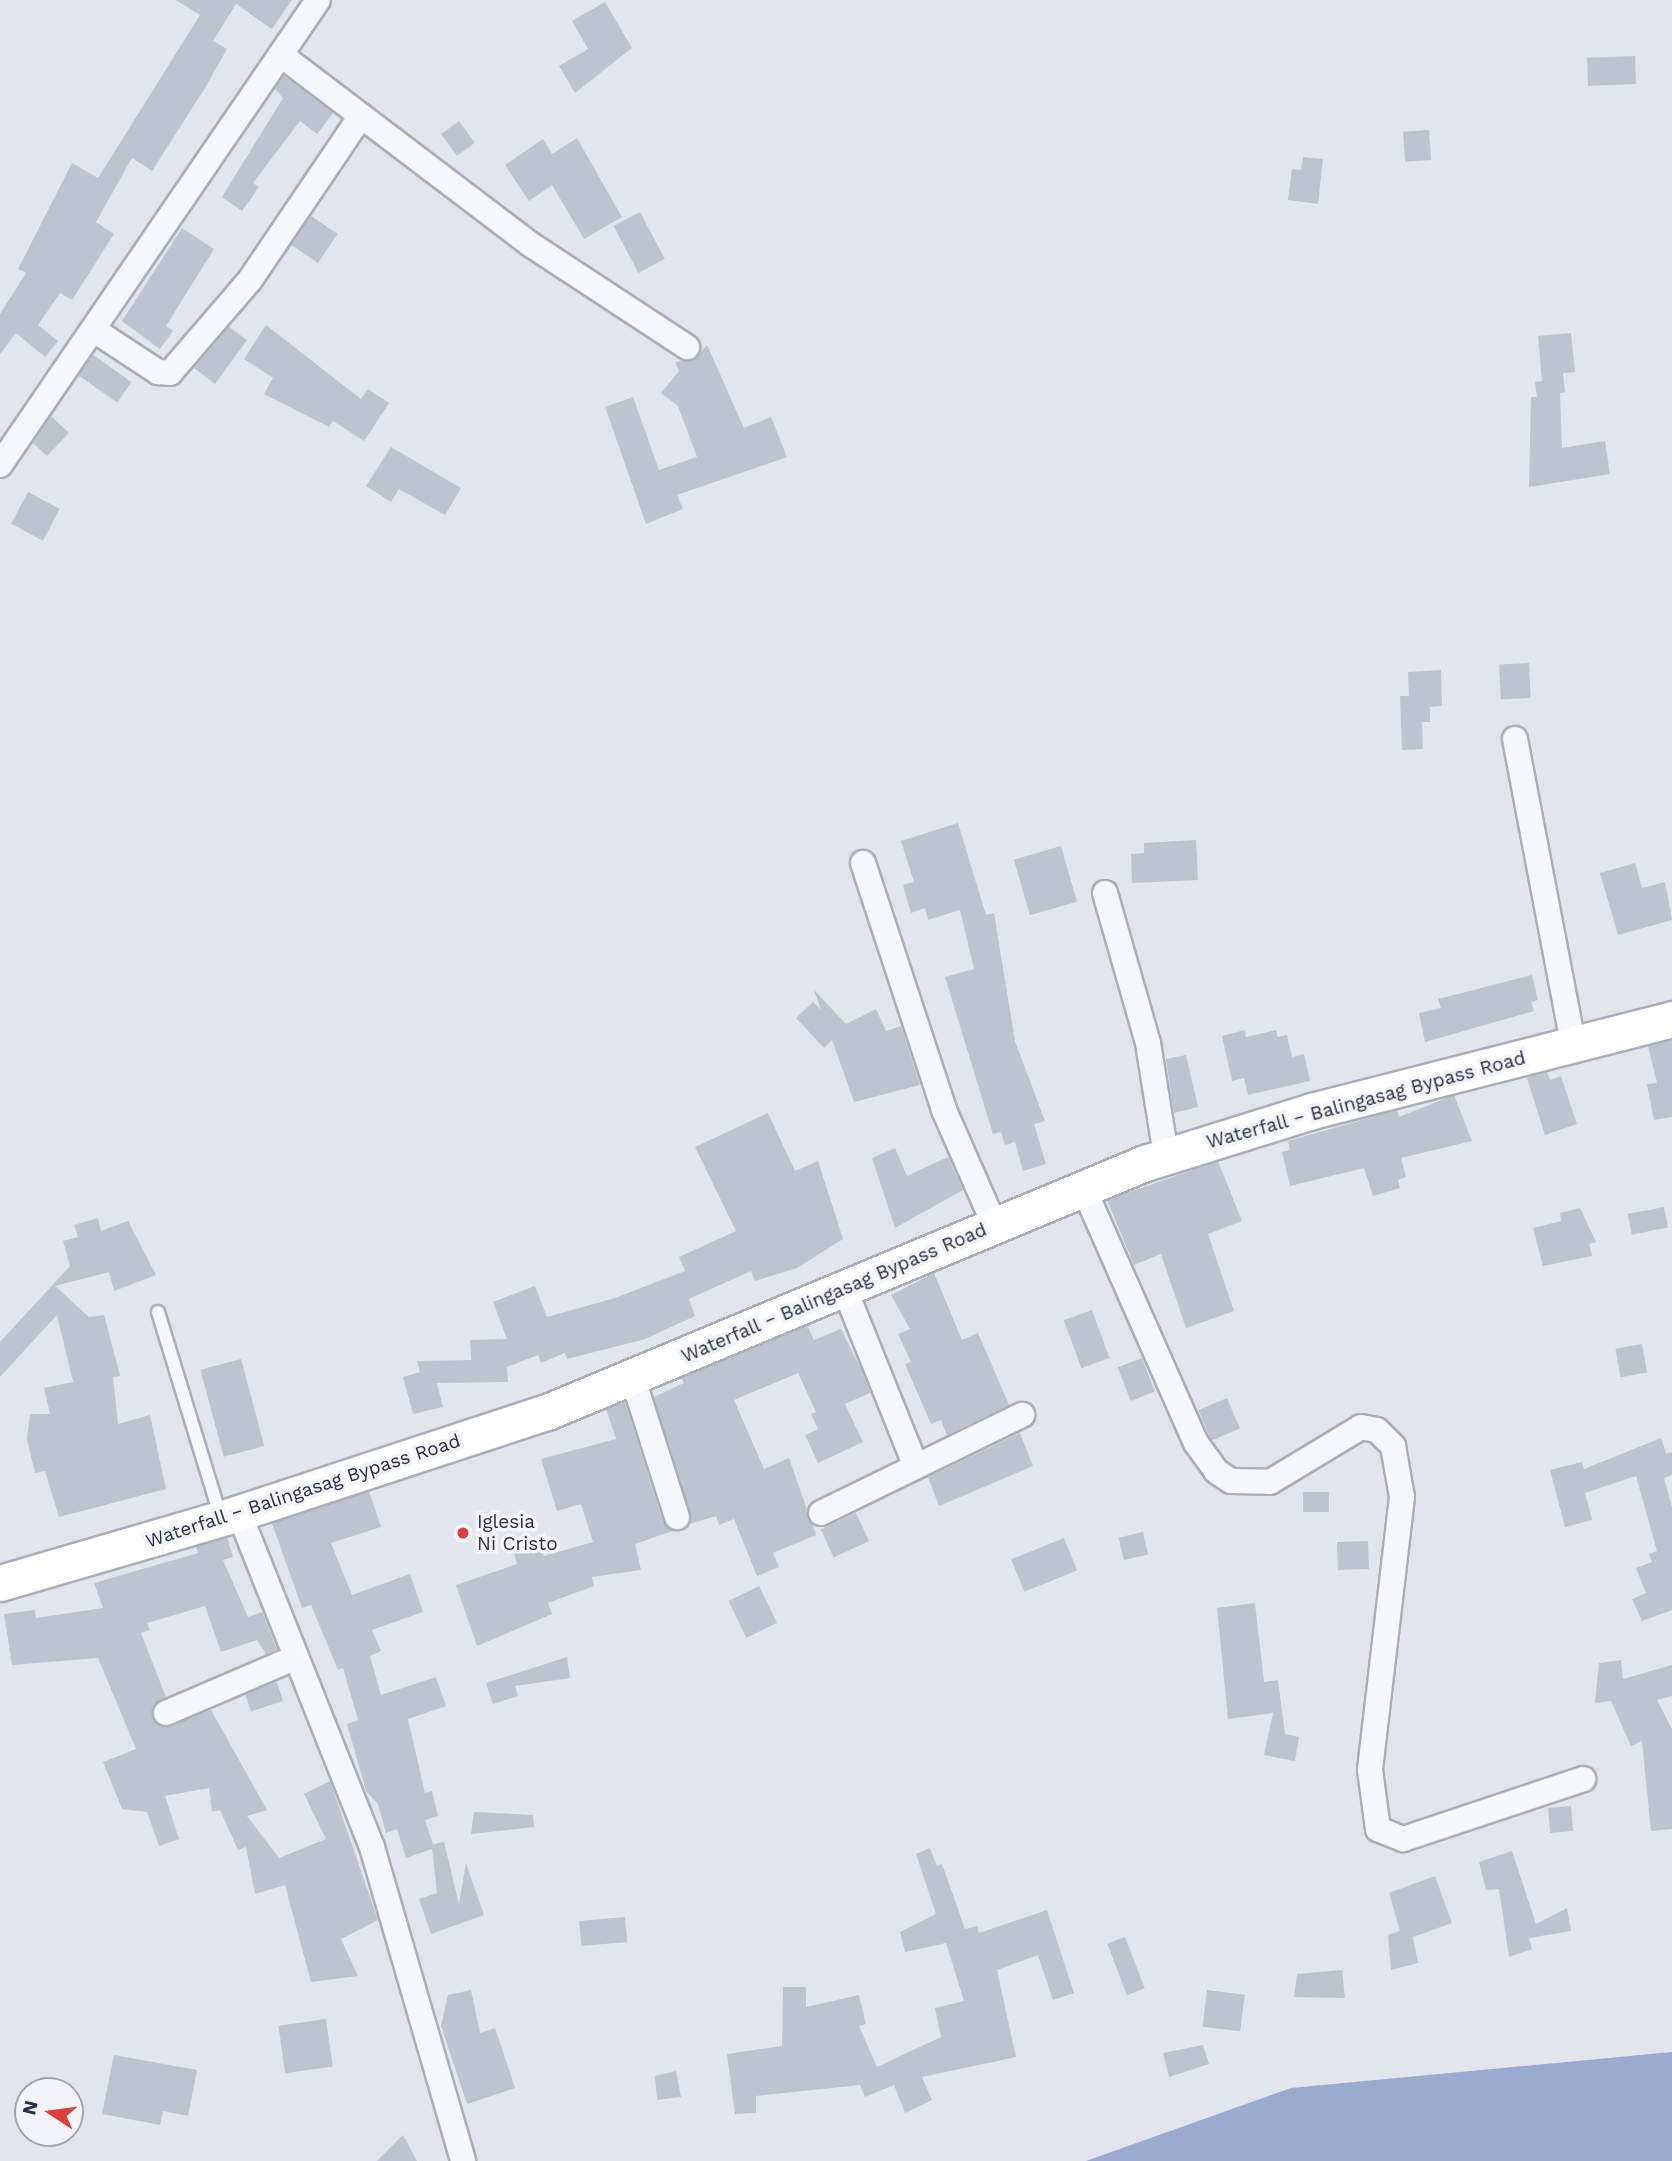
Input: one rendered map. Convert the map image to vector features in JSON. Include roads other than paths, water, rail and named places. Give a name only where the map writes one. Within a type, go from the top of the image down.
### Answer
[{"type":"main road","name":"Waterfall ‒ Balingasag Bypass Road","points":[[0,1583],[230,1516],[633,1379],[994,1224],[1166,1156],[1672,1019]]},
{"type":"street","points":[[0,465],[318,0]]},
{"type":"street","points":[[281,55],[530,244],[687,347]]},
{"type":"street","points":[[94,330],[158,372],[170,373],[250,279],[361,116]]},
{"type":"street","points":[[1515,740],[1573,1044]]},
{"type":"street","points":[[863,863],[944,1110],[994,1224]]},
{"type":"street","points":[[1105,894],[1148,1043],[1166,1156]]},
{"type":"street","points":[[1083,1187],[1196,1443],[1216,1471],[1231,1480],[1270,1482],[1361,1427],[1377,1430],[1393,1446],[1402,1497],[1370,1770],[1378,1829],[1403,1839],[1583,1780]]},
{"type":"street","points":[[845,1290],[915,1464]]},
{"type":"street","points":[[633,1379],[677,1517]]},
{"type":"street","points":[[821,1513],[915,1464],[1023,1415]]},
{"type":"street","points":[[230,1516],[372,1847],[463,2161]]},
{"type":"street","points":[[166,1713],[292,1658]]},
{"type":"lane","points":[[158,1312],[230,1516]]},
{"type":"water","points":[[1672,2052],[1672,2161],[1086,2161],[1291,2088]]},
{"type":"place","name":"Iglesia Ni Cristo","points":[[463,1533]]}]
